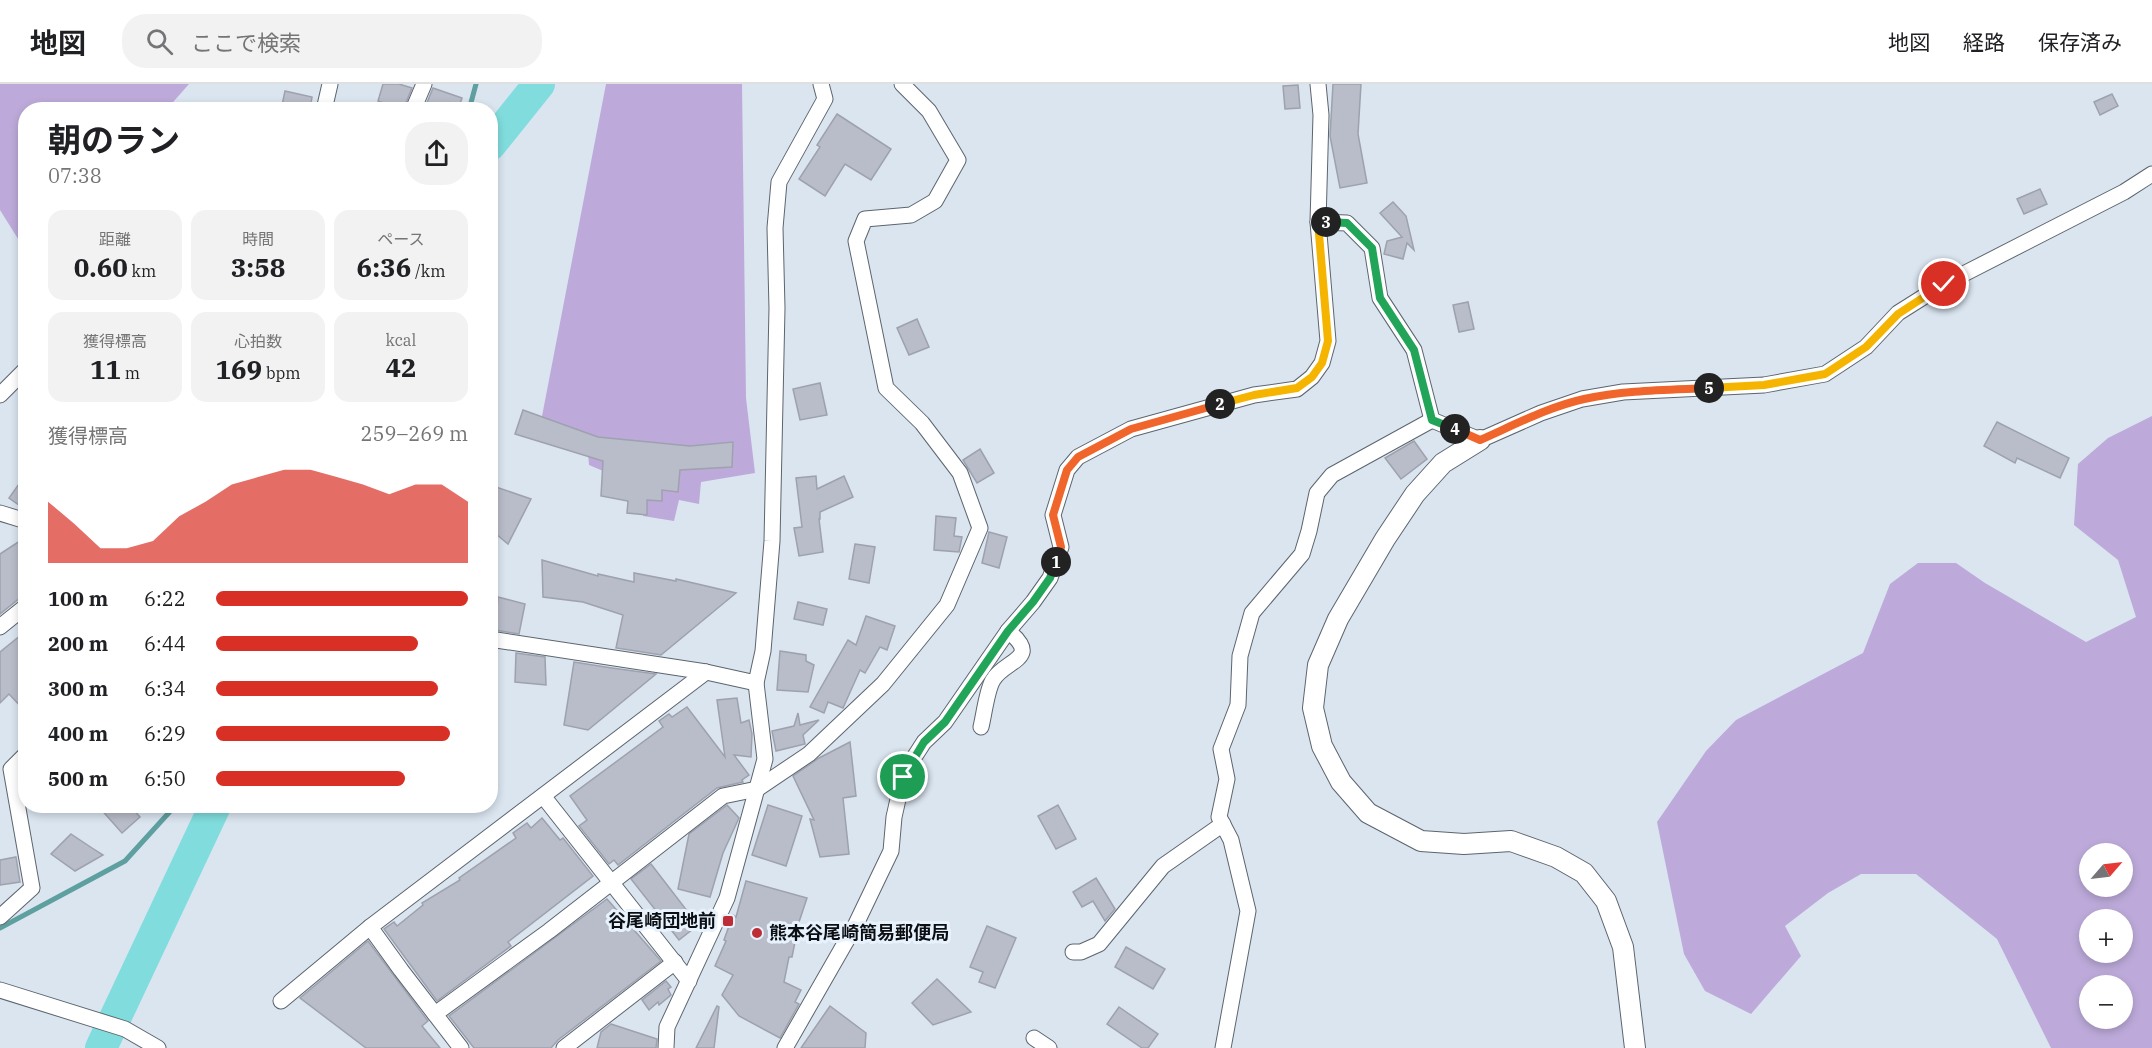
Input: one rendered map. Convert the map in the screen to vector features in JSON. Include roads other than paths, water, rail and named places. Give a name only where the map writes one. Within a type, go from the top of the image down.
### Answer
[{"type":"street","points":[[326,102],[330,84]]},
{"type":"street","points":[[416,102],[424,84]]},
{"type":"street","points":[[666,1048],[667,1027],[727,898],[765,759],[756,683],[763,651],[772,541],[777,308],[775,228],[779,183],[825,99],[820,84]]},
{"type":"street","points":[[435,1014],[723,796],[757,789],[809,754],[883,684],[947,605],[980,528],[960,473],[922,423],[886,388],[856,240],[866,219],[911,215],[935,201],[958,160],[929,111],[902,84]]},
{"type":"street","points":[[785,1048],[855,924],[891,851],[894,817],[903,777],[924,742],[945,722],[1008,631],[1050,578],[1061,547],[1053,515],[1067,470],[1078,457],[1131,429],[1254,395],[1297,388],[1312,377],[1322,363],[1328,341],[1318,222],[1321,115],[1318,84]]},
{"type":"street","points":[[1635,1048],[1623,947],[1606,901],[1584,873],[1556,857],[1511,841],[1464,844],[1421,841],[1368,813],[1341,782],[1322,746],[1313,708],[1318,665],[1338,619],[1384,539],[1415,494],[1443,463],[1480,440],[1541,413],[1582,399],[1623,392],[1764,385],[1825,374],[1866,347],[1898,314],[1944,284],[2124,192],[2152,174]]},
{"type":"street","points":[[1318,222],[1347,223],[1372,248],[1380,298],[1414,350],[1432,420]]},
{"type":"street","points":[[0,395],[5,393],[18,378]]},
{"type":"street","points":[[1432,420],[1480,440]]},
{"type":"street","points":[[1222,1048],[1248,910],[1231,840],[1219,816],[1227,779],[1221,749],[1238,705],[1240,657],[1252,613],[1302,554],[1317,493],[1332,475],[1432,420]]},
{"type":"street","points":[[0,513],[18,519]]},
{"type":"street","points":[[0,627],[18,612]]},
{"type":"street","points":[[981,727],[993,679],[1020,658],[1022,650],[1018,640],[1008,631]]},
{"type":"street","points":[[498,640],[706,672],[756,683]]},
{"type":"street","points":[[281,1001],[370,927],[706,672]]},
{"type":"street","points":[[18,762],[10,769],[18,812]]},
{"type":"street","points":[[543,796],[689,981]]},
{"type":"street","points":[[0,917],[32,888],[18,813]]},
{"type":"street","points":[[1073,952],[1081,952],[1099,944],[1163,866],[1223,824]]},
{"type":"street","points":[[370,927],[462,1048]]},
{"type":"street","points":[[564,1048],[675,962]]},
{"type":"street","points":[[0,990],[125,1029],[158,1048]]},
{"type":"street","points":[[1034,1038],[1049,1048]]},
{"type":"waterway","points":[[471,102],[476,84]]},
{"type":"waterway","points":[[498,135],[539,84]]},
{"type":"waterway","points":[[0,928],[125,861],[169,813]]},
{"type":"waterway","points":[[101,1048],[212,813]]},
{"type":"place","name":"谷尾崎団地前","points":[[728,921]]},
{"type":"place","name":"熊本谷尾崎簡易郵便局","points":[[757,933]]}]
